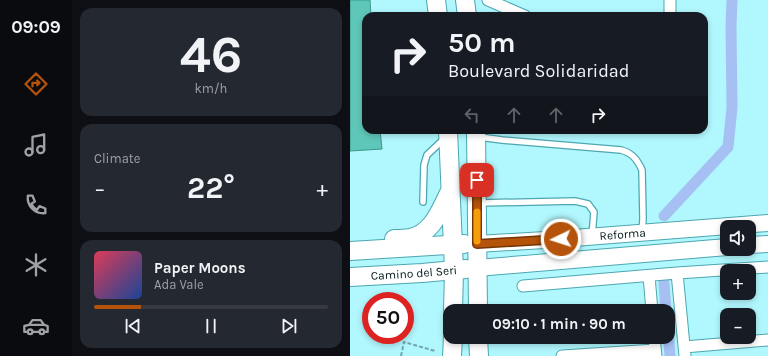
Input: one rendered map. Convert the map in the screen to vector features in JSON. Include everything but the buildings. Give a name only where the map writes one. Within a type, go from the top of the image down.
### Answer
[{"type":"main road","points":[[436,0],[438,12]]},
{"type":"main road","points":[[465,0],[466,12]]},
{"type":"main road","points":[[448,134],[454,270],[453,304]]},
{"type":"main road","points":[[476,134],[478,304]]},
{"type":"main road","points":[[350,242],[418,236],[430,227],[438,216],[450,190]]},
{"type":"main road","name":"Reforma","points":[[477,244],[768,223]]},
{"type":"main road","name":"Camino del Seri","points":[[350,252],[477,244]]},
{"type":"main road","points":[[756,245],[768,244]]},
{"type":"main road","name":"Reforma","points":[[477,268],[720,248]]},
{"type":"main road","name":"Camino del Seri","points":[[350,277],[477,268]]},
{"type":"main road","points":[[452,356],[453,344]]},
{"type":"main road","points":[[478,344],[479,356]]},
{"type":"street","points":[[488,0],[516,12]]},
{"type":"street","points":[[670,0],[670,12]]},
{"type":"street","points":[[523,286],[768,267]]},
{"type":"street","points":[[677,273],[684,351],[768,340]]},
{"type":"street","points":[[649,276],[651,304]]},
{"type":"street","points":[[562,356],[656,353]]},
{"type":"lane","points":[[423,202],[424,165],[427,156],[446,134]]},
{"type":"lane","points":[[476,134],[502,140],[621,150],[628,152],[639,163],[642,170],[642,233]]},
{"type":"lane","points":[[477,203],[575,201],[588,204],[594,212],[592,236]]},
{"type":"path","points":[[401,356],[404,342],[435,351]]},
{"type":"waterway","points":[[664,216],[728,147],[732,108],[732,0]]},
{"type":"waterway","points":[[664,283],[666,304]]},
{"type":"waterway","points":[[669,344],[670,356]]},
{"type":"slow traffic","points":[[477,212],[477,241]]},
{"type":"route","points":[[477,180],[477,244],[561,239]]}]
